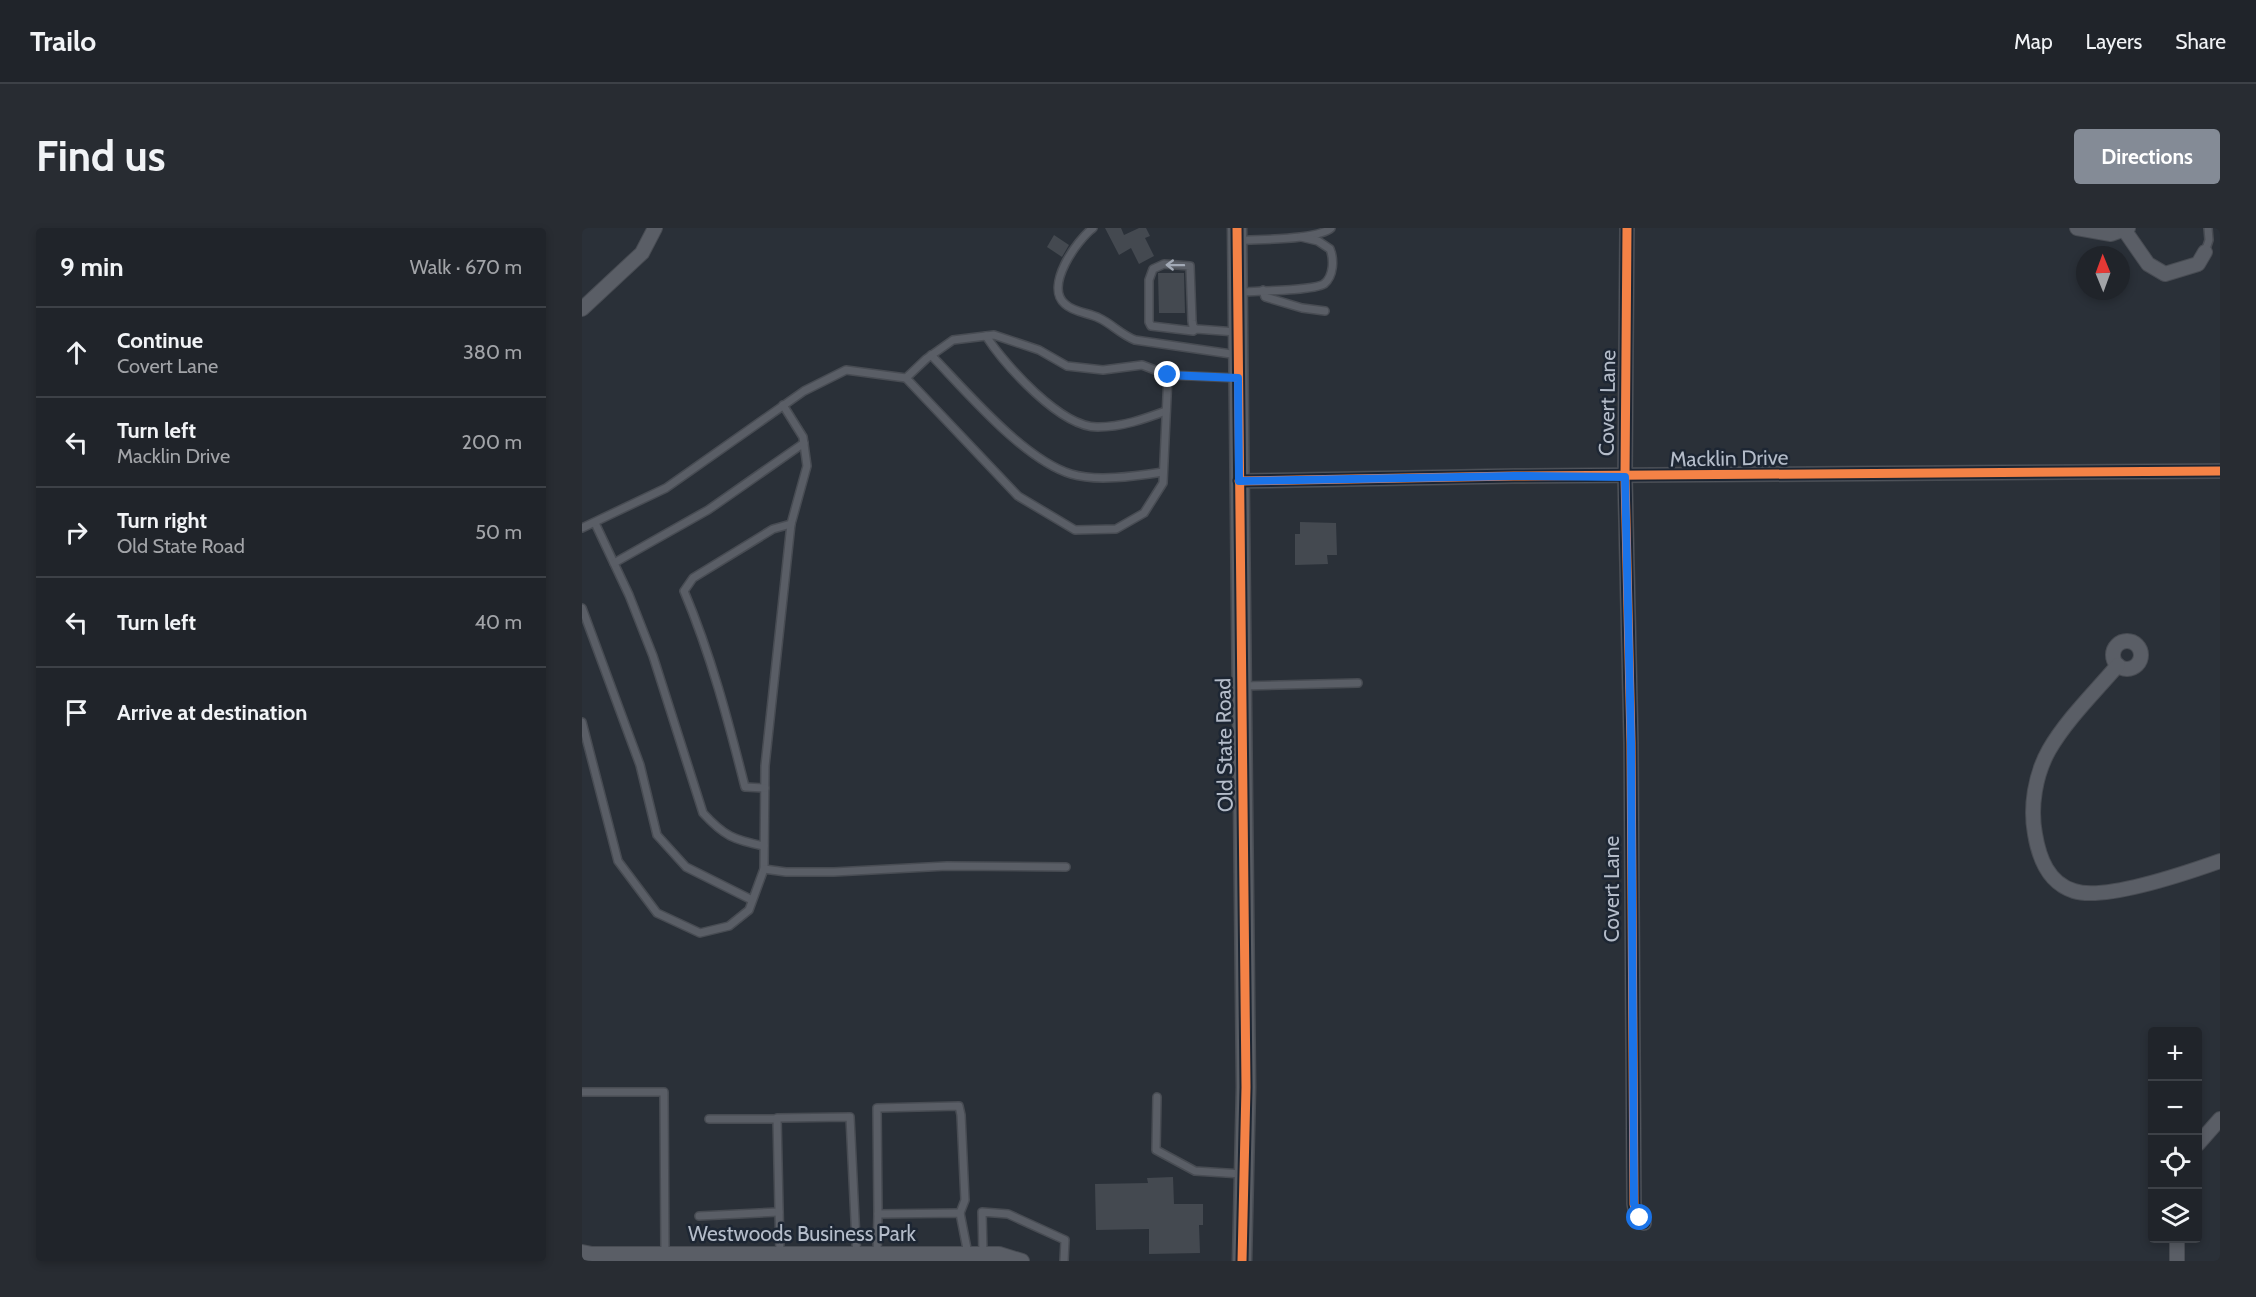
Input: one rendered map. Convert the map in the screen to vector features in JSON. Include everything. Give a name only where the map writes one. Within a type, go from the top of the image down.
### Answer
[{"type":"street","points":[[582,309],[642,253],[655,228]]},
{"type":"street","name":"Covert Lane","points":[[1627,228],[1625,477],[1631,754],[1634,1204],[1636,1213],[1644,1223]]},
{"type":"street","points":[[2076,228],[2112,234],[2126,229],[2148,264],[2165,274],[2198,264],[2205,252]]},
{"type":"street","name":"Old State Road","points":[[1237,234],[1246,1087],[1242,1261]]},
{"type":"street","name":"Macklin Drive","points":[[1239,481],[1514,476],[2220,471]]},
{"type":"street","points":[[2118,665],[2061,732],[2039,772],[2034,800],[2034,831],[2042,865],[2054,879],[2074,891],[2096,893],[2175,878],[2220,861]]},
{"type":"street","points":[[2202,1139],[2220,1119]]},
{"type":"street","points":[[2177,1243],[2177,1261]]},
{"type":"street","name":"Westwoods Business Park","points":[[582,1252],[751,1258],[780,1254],[833,1258],[857,1258],[877,1254],[983,1254],[1022,1261]]},
{"type":"lane","points":[[1093,228],[1086,233],[1061,271],[1058,290],[1065,305],[1102,319],[1120,334],[1135,340],[1238,355]]},
{"type":"lane","points":[[1237,234],[1301,237],[1321,235],[1331,228]]},
{"type":"lane","points":[[2205,252],[2209,240],[2208,228]]},
{"type":"lane","points":[[1237,292],[1318,286],[1325,283],[1330,277],[1333,261],[1330,249],[1318,241],[1301,237]]},
{"type":"lane","points":[[1196,329],[1192,321],[1190,266],[1164,264],[1153,269],[1149,279],[1149,322],[1151,326],[1193,331],[1196,329],[1238,332]]},
{"type":"lane","points":[[1263,290],[1265,297],[1325,311]]},
{"type":"lane","points":[[906,378],[931,355],[953,340],[994,335],[1038,350],[1066,366],[1103,370],[1142,365],[1168,375],[1238,378]]},
{"type":"lane","points":[[986,336],[998,355],[1033,392],[1072,420],[1096,428],[1137,422],[1166,411]]},
{"type":"lane","points":[[931,355],[1030,453],[1047,464],[1073,475],[1104,478],[1163,472]]},
{"type":"lane","points":[[582,528],[666,488],[804,391],[846,370],[906,378],[1018,496],[1075,530],[1116,529],[1144,513],[1162,483],[1168,375]]},
{"type":"lane","points":[[582,722],[618,861],[657,913],[700,933],[729,926],[749,910],[764,869],[765,766],[791,524],[807,466],[803,436],[783,405]]},
{"type":"lane","points":[[614,563],[708,510],[804,443]]},
{"type":"lane","points":[[595,523],[629,595],[653,656],[703,813],[719,831],[738,841],[764,846]]},
{"type":"lane","points":[[765,788],[745,787],[723,698],[702,634],[684,591],[693,578],[773,529],[791,524]]},
{"type":"lane","points":[[582,608],[640,765],[657,835],[686,867],[752,900]]},
{"type":"lane","points":[[1241,686],[1358,683]]},
{"type":"lane","points":[[764,869],[786,872],[834,872],[947,866],[1066,867]]},
{"type":"lane","points":[[582,1092],[664,1092],[665,1254]]},
{"type":"lane","points":[[1157,1097],[1156,1150],[1195,1171],[1244,1174]]},
{"type":"lane","points":[[877,1254],[877,1108],[958,1106],[961,1115],[965,1200],[960,1213],[968,1254]]},
{"type":"lane","points":[[710,1119],[850,1117],[857,1258]]},
{"type":"lane","points":[[777,1119],[780,1254]]},
{"type":"lane","points":[[699,1216],[779,1212]]},
{"type":"lane","points":[[983,1254],[982,1212],[1008,1214],[1065,1240],[1064,1261]]},
{"type":"lane","points":[[878,1214],[960,1213]]},
{"type":"building","points":[[1105,228],[1121,228],[1124,235],[1139,228],[1146,228],[1150,236],[1145,238],[1154,256],[1139,264],[1131,248],[1119,255]]},
{"type":"building","points":[[1054,235],[1069,245],[1062,257],[1047,247]]},
{"type":"building","points":[[1158,273],[1184,273],[1185,313],[1159,313]]},
{"type":"building","points":[[1300,522],[1336,523],[1337,555],[1327,555],[1328,564],[1295,565],[1295,534],[1300,534]]},
{"type":"building","points":[[1173,1177],[1174,1204],[1203,1204],[1203,1225],[1199,1225],[1200,1253],[1149,1254],[1149,1229],[1096,1230],[1095,1184],[1148,1183],[1147,1178]]},
{"type":"cycle path","points":[[1237,228],[1246,1087],[1242,1261]]},
{"type":"cycle path","points":[[1627,228],[1625,477],[1631,743],[1634,1204],[1636,1213],[1644,1223]]},
{"type":"cycle path","points":[[1239,481],[1514,476],[2220,471]]},
{"type":"route","points":[[1168,375],[1238,378],[1239,481],[1514,476],[1625,477],[1631,743],[1634,1204],[1640,1218]]}]
